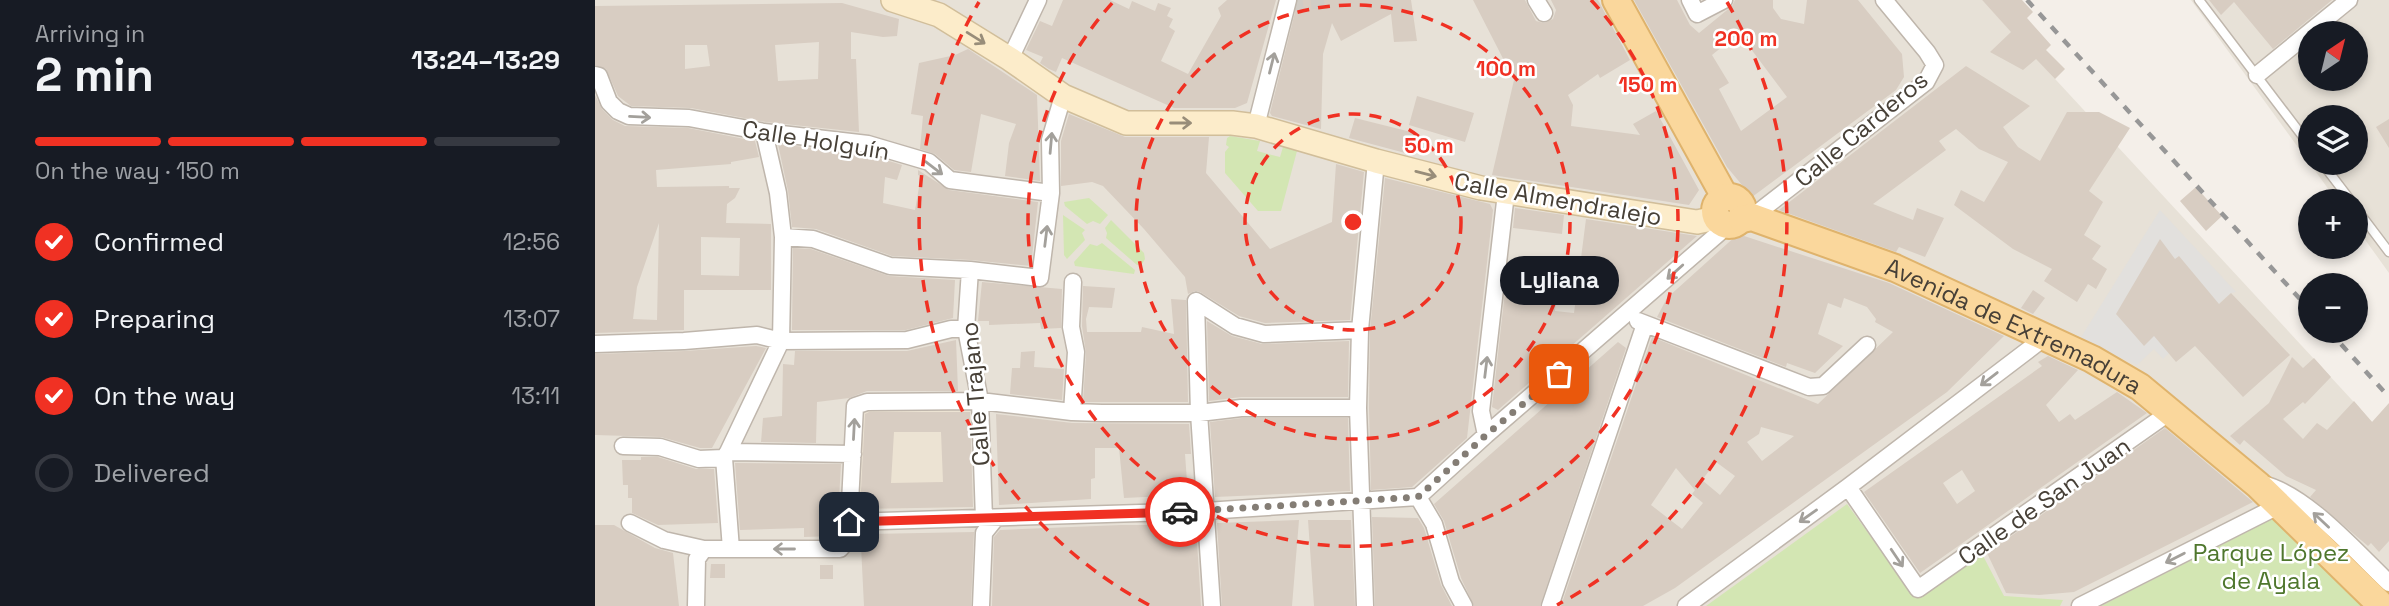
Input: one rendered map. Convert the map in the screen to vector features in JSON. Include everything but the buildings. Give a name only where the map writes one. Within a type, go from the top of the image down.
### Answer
[{"type":"main road","name":"Calle Almendralejo","points":[[893,0],[939,8],[1063,96],[1126,122],[1232,123],[1256,126],[1376,161],[1506,193],[1697,222],[1732,215]]},
{"type":"main road","points":[[1616,0],[1732,215]]},
{"type":"main road","name":"Avenida de Extremadura","points":[[1732,215],[1895,268],[2092,359],[2140,387],[2258,485],[2379,598]]},
{"type":"street","points":[[1010,59],[1038,0]]},
{"type":"street","points":[[1256,126],[1288,0]]},
{"type":"street","points":[[1690,0],[1697,14],[1724,0]]},
{"type":"street","name":"Calle Carderos","points":[[1732,215],[1926,82],[1935,65],[1884,0]]},
{"type":"street","points":[[2257,75],[2349,0]]},
{"type":"street","name":"Calle Holguín","points":[[595,75],[599,76],[609,102],[618,111],[629,116],[689,118],[764,132],[868,144],[929,162],[950,180],[1051,193]]},
{"type":"street","points":[[783,237],[813,239],[890,266],[970,270],[1040,278],[1051,193],[1050,140],[1063,96]]},
{"type":"street","points":[[730,549],[726,455],[781,341],[783,237],[778,193],[764,132]]},
{"type":"street","points":[[1365,606],[1358,408],[1360,330],[1376,161]]},
{"type":"street","points":[[1486,435],[1481,411],[1506,193]]},
{"type":"street","points":[[849,522],[1206,511],[1418,497],[1719,233],[1732,215]]},
{"type":"street","name":"Calle Trajano","points":[[970,270],[966,329],[980,401],[990,519]]},
{"type":"street","points":[[1072,412],[1076,352],[1071,327],[1073,282]]},
{"type":"street","points":[[1212,606],[1199,413],[1196,301],[1235,326],[1264,334],[1360,330]]},
{"type":"street","points":[[1626,316],[1809,387],[1823,386],[1867,345]]},
{"type":"street","points":[[1551,606],[1646,324]]},
{"type":"street","points":[[595,344],[757,335],[781,341],[907,340],[951,329],[966,329]]},
{"type":"street","points":[[1686,606],[2044,338]]},
{"type":"street","points":[[630,523],[664,540],[704,549],[840,549],[848,540],[855,406],[867,402],[980,401],[1072,412],[1199,413],[1241,408],[1358,408]]},
{"type":"street","name":"Calle de San Juan","points":[[1848,487],[1917,589],[2171,412]]},
{"type":"street","points":[[624,446],[660,447],[699,459],[726,455],[853,454]]},
{"type":"street","name":"Avenida de Extremadura","points":[[2258,485],[2281,489],[2300,500],[2379,598]]},
{"type":"street","points":[[1418,497],[1434,524],[1451,582],[1464,606]]},
{"type":"street","points":[[2080,606],[2280,506]]},
{"type":"street","points":[[981,606],[984,533],[990,519]]},
{"type":"street","points":[[695,606],[697,559],[704,549]]},
{"type":"lane","points":[[2199,0],[2298,130]]},
{"type":"lane","points":[[2331,175],[2342,189]]},
{"type":"lane","points":[[2368,224],[2389,252]]},
{"type":"shaded area","points":[[595,0],[1982,0],[2389,440],[2389,606],[595,606]]},
{"type":"shaded area","points":[[2191,0],[2389,0],[2389,273],[2368,244],[2368,189],[2328,189],[2318,175],[2368,175],[2368,105],[2298,105],[2298,147]]},
{"type":"shaded area","points":[[2160,210],[2236,292],[2222,301],[2163,359],[2154,349],[2137,365],[2080,339]]},
{"type":"shaded area","points":[[864,407],[970,407],[973,507],[858,509]]},
{"type":"green space","points":[[1230,136],[1260,141],[1257,151],[1280,157],[1283,147],[1297,151],[1281,211],[1258,211],[1225,173],[1225,152],[1229,147],[1226,145]]},
{"type":"green space","points":[[1089,198],[1108,215],[1100,224],[1093,221],[1087,224],[1065,206],[1064,202]]},
{"type":"green space","points":[[1063,215],[1085,230],[1082,233],[1085,240],[1067,259],[1064,255]]},
{"type":"green space","points":[[1111,220],[1144,253],[1142,264],[1137,265],[1106,238],[1105,228]]},
{"type":"green space","points":[[1102,243],[1135,270],[1134,274],[1075,266],[1074,262],[1090,244],[1097,246]]},
{"type":"green space","points":[[1847,504],[1914,596],[1980,550],[2004,596],[2063,600],[2060,606],[1706,606]]},
{"type":"green space","name":"Parque López de Ayala","points":[[2280,515],[2365,599],[2361,606],[2101,606]]},
{"type":"tunnel","points":[[1287,4],[1324,0]]},
{"type":"railway","points":[[2027,0],[2298,297]]},
{"type":"railway","points":[[2340,343],[2389,397]]},
{"type":"way so far","points":[[1180,512],[1418,497],[1559,374]]},
{"type":"place","name":"Lyliana","points":[[1559,374]]},
{"type":"route","points":[[849,522],[1180,512]]}]
